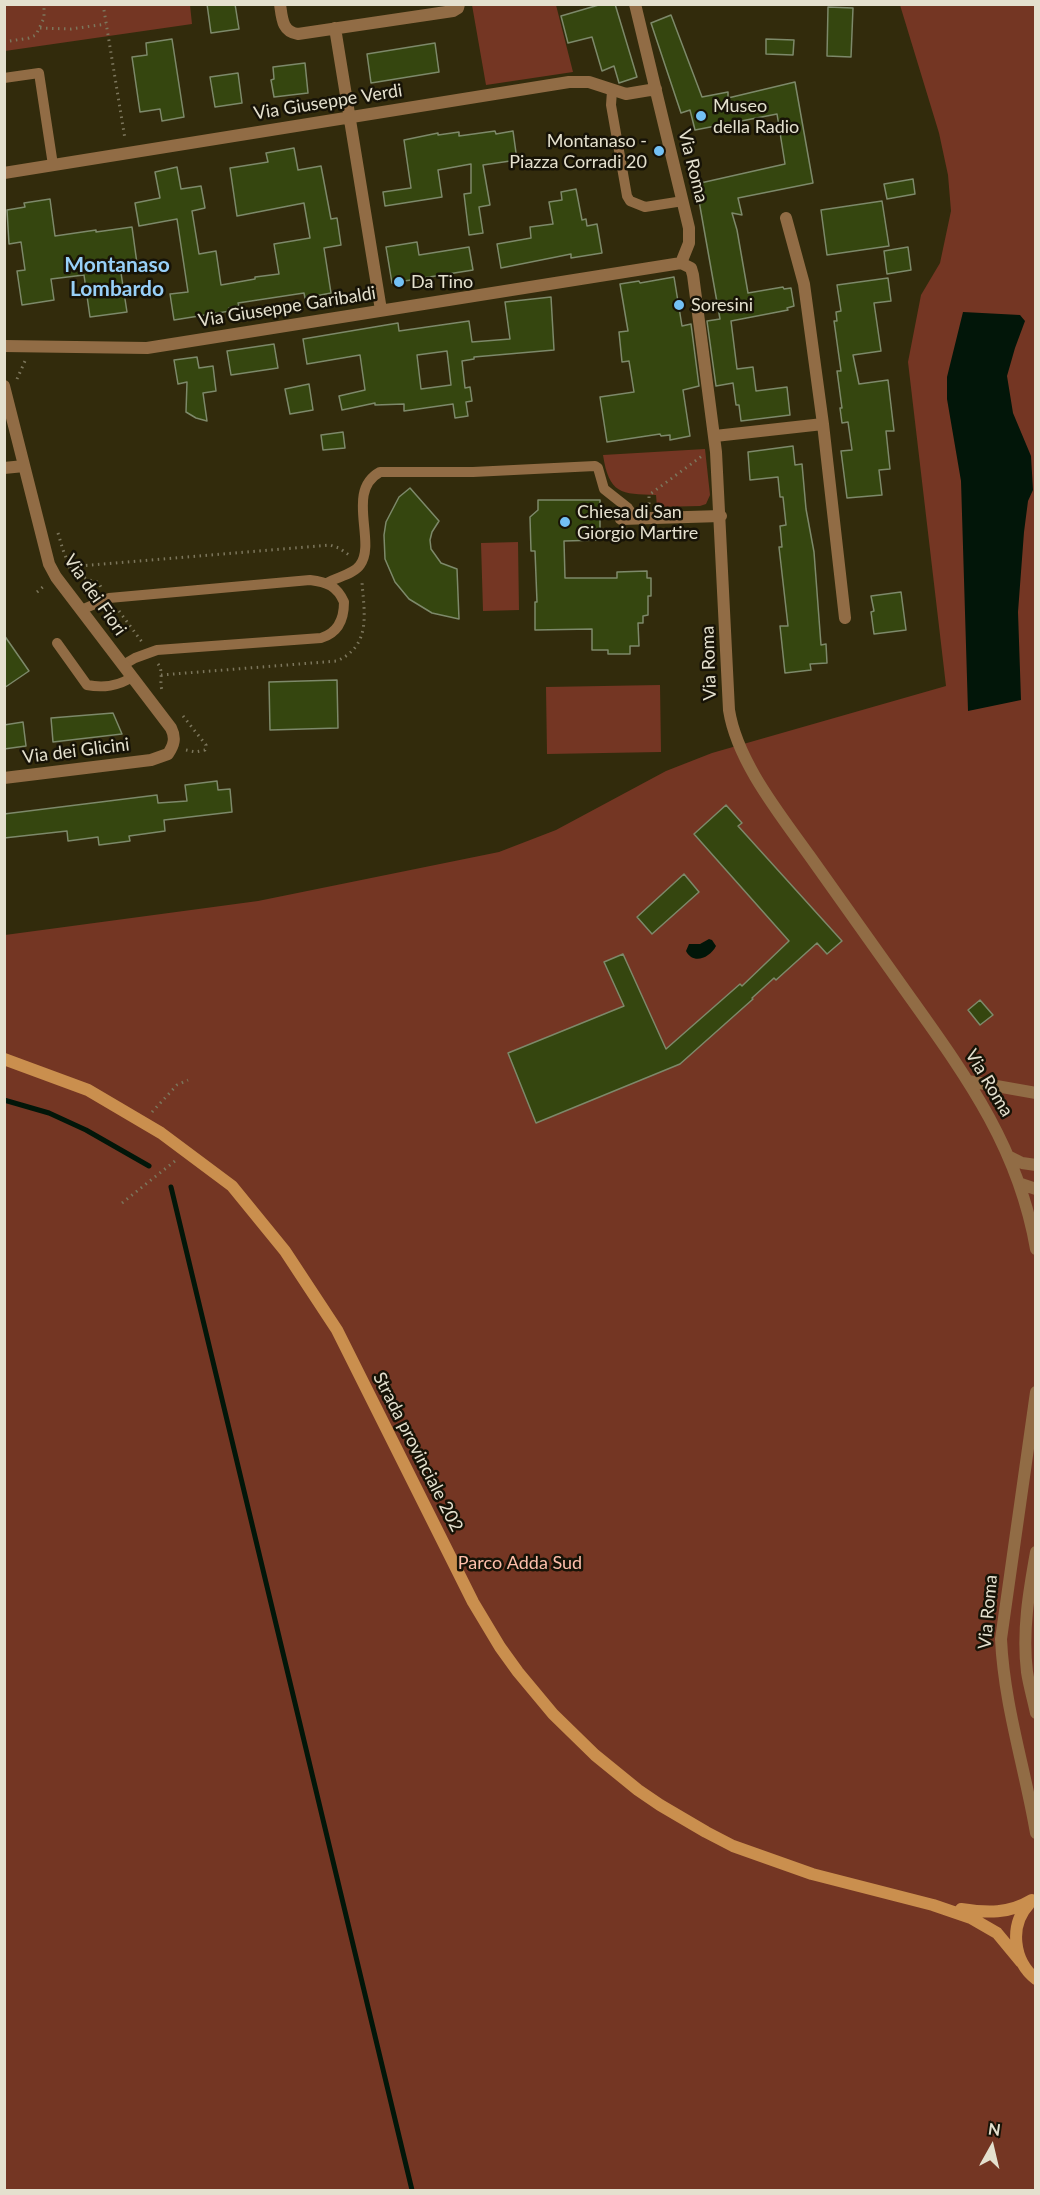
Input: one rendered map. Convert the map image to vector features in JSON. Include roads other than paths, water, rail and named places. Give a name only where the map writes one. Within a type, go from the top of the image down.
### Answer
[{"type":"street","points":[[280,4],[285,28],[291,33],[453,11],[459,6]]},
{"type":"street","name":"Via Roma","points":[[635,4],[691,236],[681,263],[690,268],[693,275],[717,452],[729,710],[737,740],[773,805],[968,1081],[989,1116],[1010,1157],[1020,1184],[1035,1245]]},
{"type":"street","points":[[335,28],[381,310]]},
{"type":"street","name":"Via Giuseppe Verdi","points":[[4,172],[569,82],[589,82],[626,94],[656,89]]},
{"type":"street","points":[[786,218],[804,284],[823,424],[845,618]]},
{"type":"street","name":"Via Giuseppe Garibaldi","points":[[4,346],[147,348],[681,263]]},
{"type":"street","name":"Via dei Fiori","points":[[11,385],[24,466],[49,564],[174,735],[172,748],[168,754],[151,760]]},
{"type":"street","points":[[715,436],[823,424]]},
{"type":"street","points":[[4,468],[24,466]]},
{"type":"street","points":[[621,519],[721,516]]},
{"type":"street","name":"Via dei Glicini","points":[[4,778],[151,760]]},
{"type":"street","name":"Strada provinciale 202","points":[[4,1059],[88,1090],[143,1123],[232,1186],[285,1251],[337,1330],[484,1622],[518,1672],[572,1734],[638,1790],[682,1819],[734,1846],[812,1874],[933,1905],[971,1918],[988,1927],[1003,1939],[1035,1979]]},
{"type":"street","points":[[968,1081],[1035,1093]]},
{"type":"street","points":[[1010,1157],[1035,1166]]},
{"type":"street","points":[[1035,1166],[1020,1184],[1035,1189]]},
{"type":"street","name":"Via Roma","points":[[1035,1392],[1001,1639],[1012,1721],[1035,1833]]},
{"type":"street","points":[[1035,1552],[1028,1600],[1026,1643],[1027,1672],[1035,1713]]},
{"type":"street","name":"Strada provinciale 202","points":[[933,1905],[997,1912],[1021,1907],[1034,1898]]},
{"type":"street","name":"Strada provinciale 202","points":[[1021,1962],[1016,1944],[1017,1926],[1024,1909],[1034,1898]]},
{"type":"lane","points":[[4,78],[39,73],[53,165]]},
{"type":"lane","points":[[612,91],[611,105],[627,196],[630,201],[645,207],[683,201]]},
{"type":"lane","points":[[327,583],[351,572],[361,564],[364,553],[365,489],[370,479],[380,472],[472,472],[595,466],[598,468],[604,489],[628,508],[635,518]]},
{"type":"lane","points":[[81,610],[109,598],[310,580],[327,583],[340,594],[344,609],[340,622],[327,636],[157,650],[123,665]]},
{"type":"lane","points":[[57,643],[87,685],[98,687],[120,684],[132,677]]},
{"type":"waterway","points":[[4,1100],[49,1113],[86,1130],[149,1166]]},
{"type":"waterway","points":[[171,1187],[412,2190]]},
{"type":"place","name":"Museo della Radio","points":[[701,116]]},
{"type":"place","name":"Montanaso - Piazza Corradi 20","points":[[659,151]]},
{"type":"place","name":"Da Tino","points":[[399,282]]},
{"type":"place","name":"Soresini","points":[[679,305]]},
{"type":"place","name":"Chiesa di San Giorgio Martire","points":[[565,522]]},
{"type":"district","name":"Montanaso Lombardo","points":[[117,277]]},
{"type":"park label","name":"Parco Adda Sud","points":[[520,1563]]}]
